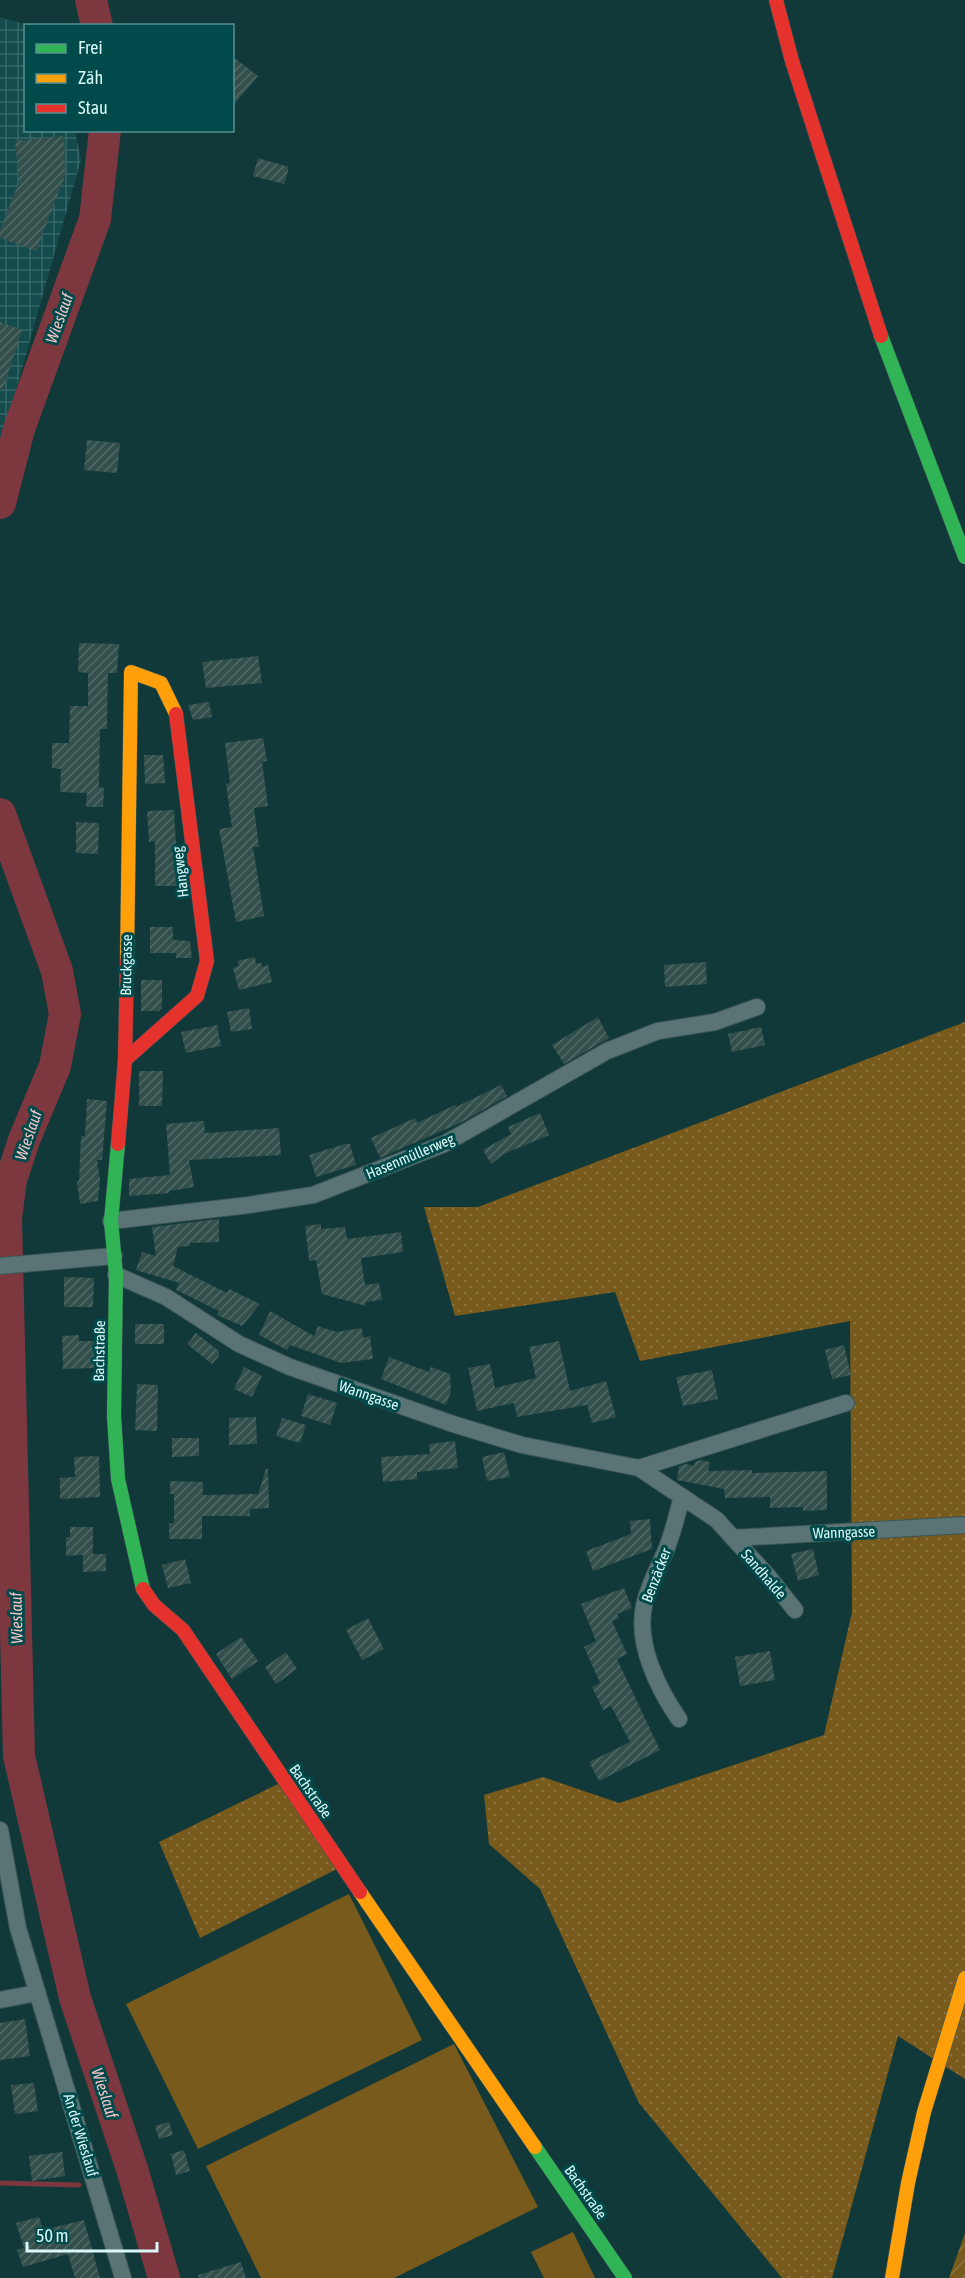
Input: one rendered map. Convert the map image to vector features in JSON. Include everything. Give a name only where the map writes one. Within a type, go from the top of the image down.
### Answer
[{"type":"street","points":[[776,0],[792,61],[883,344],[965,557]]},
{"type":"street","name":"Hangweg","points":[[125,1060],[197,996],[207,961],[178,717],[161,683],[131,672]]},
{"type":"street","name":"Bruckgasse","points":[[116,1275],[111,1221],[125,1060],[131,672]]},
{"type":"street","name":"Hasenmüllerweg","points":[[111,1221],[313,1195],[444,1144],[607,1051],[658,1031],[715,1022],[757,1007]]},
{"type":"street","points":[[0,1266],[114,1256]]},
{"type":"street","name":"Wanngasse","points":[[116,1275],[166,1297],[239,1344],[290,1367],[453,1424],[522,1445],[639,1468],[717,1520],[733,1538],[965,1525]]},
{"type":"street","name":"Bachstraße","points":[[116,1275],[114,1416],[118,1479],[144,1593],[154,1605],[183,1630],[284,1782],[625,2278]]},
{"type":"street","name":"Wanngasse","points":[[639,1468],[846,1402]]},
{"type":"street","name":"Benzäcker","points":[[679,1719],[664,1698],[651,1667],[644,1641],[644,1608],[654,1574],[667,1548],[682,1497]]},
{"type":"street","name":"Sandhalde","points":[[733,1538],[795,1610]]},
{"type":"street","name":"An der Wieslauf","points":[[0,1830],[18,1928],[123,2278]]},
{"type":"street","points":[[892,2278],[914,2153],[931,2088],[965,1978]]},
{"type":"street","points":[[0,2000],[37,1993]]},
{"type":"shaded area","points":[[0,18],[27,24],[24,24],[24,132],[75,132],[81,160],[0,446]]},
{"type":"shaded area","points":[[965,1022],[965,2079],[898,2036],[832,2278],[782,2278],[639,2103],[540,1889],[489,1844],[484,1795],[543,1777],[619,1803],[824,1735],[852,1612],[850,1321],[640,1361],[615,1292],[455,1316],[424,1207],[478,1207]]},
{"type":"shaded area","points":[[280,1783],[339,1868],[200,1938],[159,1842]]},
{"type":"shaded area","points":[[349,1894],[422,2040],[198,2149],[126,2004]]},
{"type":"shaded area","points":[[454,2044],[538,2207],[394,2278],[261,2278],[206,2166]]},
{"type":"shaded area","points":[[573,2232],[595,2278],[544,2278],[531,2252]]},
{"type":"shaded area","points":[[965,2233],[965,2278],[949,2278]]},
{"type":"building","points":[[234,58],[258,76],[234,105]]},
{"type":"building","points":[[64,136],[65,176],[36,251],[0,238],[0,230],[19,182],[15,141]]},
{"type":"building","points":[[258,158],[289,167],[284,184],[253,176]]},
{"type":"building","points":[[0,322],[22,330],[3,390],[0,390]]},
{"type":"building","points":[[87,440],[120,443],[117,473],[84,470]]},
{"type":"building","points":[[79,643],[119,644],[117,673],[108,673],[107,729],[100,729],[99,787],[104,788],[103,807],[86,807],[87,793],[60,792],[61,769],[52,768],[52,743],[69,743],[70,706],[88,706],[88,673],[78,672]]},
{"type":"building","points":[[258,656],[262,683],[206,688],[202,662]]},
{"type":"building","points":[[209,702],[212,717],[193,720],[188,705]]},
{"type":"building","points":[[263,738],[267,761],[262,762],[268,806],[254,808],[259,847],[253,847],[264,916],[236,922],[219,829],[232,827],[226,784],[230,783],[225,743]]},
{"type":"building","points":[[144,755],[163,755],[165,783],[145,784]]},
{"type":"building","points":[[174,810],[177,865],[181,865],[182,886],[155,886],[155,841],[149,842],[147,811]]},
{"type":"building","points":[[76,822],[99,823],[98,854],[76,853]]},
{"type":"building","points":[[150,927],[173,927],[173,940],[190,941],[192,958],[176,958],[176,953],[150,953]]},
{"type":"building","points":[[255,957],[256,964],[261,963],[262,967],[268,965],[272,982],[239,990],[233,968],[239,966],[237,961]]},
{"type":"building","points":[[706,962],[707,984],[665,987],[664,965]]},
{"type":"building","points":[[141,980],[162,980],[162,1008],[159,1011],[141,1011]]},
{"type":"building","points":[[249,1008],[252,1029],[231,1032],[227,1012]]},
{"type":"building","points":[[598,1017],[609,1038],[564,1064],[552,1045]]},
{"type":"building","points":[[217,1025],[221,1046],[186,1053],[181,1032]]},
{"type":"building","points":[[761,1027],[765,1045],[732,1052],[728,1034]]},
{"type":"building","points":[[139,1071],[163,1071],[162,1106],[139,1106]]},
{"type":"building","points":[[501,1085],[507,1096],[462,1122],[380,1158],[371,1138],[415,1118],[417,1123]]},
{"type":"building","points":[[87,1099],[107,1101],[102,1160],[97,1160],[100,1179],[98,1201],[80,1204],[77,1182],[79,1181],[81,1136],[85,1136]]},
{"type":"building","points":[[540,1113],[549,1135],[504,1154],[491,1164],[483,1150],[511,1134],[508,1127]]},
{"type":"building","points":[[204,1121],[205,1133],[279,1128],[281,1155],[189,1160],[194,1187],[169,1191],[169,1193],[129,1196],[129,1179],[170,1175],[166,1124]]},
{"type":"building","points":[[350,1144],[356,1165],[316,1177],[309,1155]]},
{"type":"building","points":[[219,1219],[219,1242],[190,1243],[190,1246],[178,1247],[173,1266],[227,1293],[229,1289],[260,1304],[242,1326],[217,1315],[219,1311],[176,1290],[179,1283],[136,1270],[142,1252],[156,1256],[152,1227]]},
{"type":"building","points":[[321,1224],[321,1229],[345,1227],[347,1239],[401,1232],[403,1252],[361,1258],[365,1285],[379,1283],[382,1300],[366,1302],[366,1306],[322,1294],[316,1260],[309,1261],[305,1226]]},
{"type":"building","points":[[64,1277],[94,1278],[93,1307],[64,1307]]},
{"type":"building","points":[[270,1311],[314,1336],[318,1326],[336,1332],[362,1328],[363,1338],[370,1336],[373,1359],[341,1363],[290,1345],[287,1350],[259,1335]]},
{"type":"building","points":[[135,1324],[164,1324],[164,1344],[135,1344]]},
{"type":"building","points":[[196,1333],[219,1351],[219,1356],[212,1364],[187,1344]]},
{"type":"building","points":[[79,1335],[79,1341],[94,1341],[94,1368],[63,1369],[62,1336]]},
{"type":"building","points":[[559,1341],[570,1391],[606,1381],[616,1417],[592,1423],[587,1405],[517,1417],[514,1403],[477,1411],[468,1368],[490,1364],[495,1388],[536,1378],[529,1347]]},
{"type":"building","points":[[844,1345],[851,1375],[832,1379],[825,1350]]},
{"type":"building","points":[[389,1357],[429,1372],[431,1367],[450,1374],[451,1392],[446,1405],[381,1379]]},
{"type":"building","points":[[244,1367],[262,1376],[252,1397],[234,1389]]},
{"type":"building","points":[[712,1370],[718,1399],[683,1406],[676,1377]]},
{"type":"building","points":[[137,1384],[158,1385],[157,1431],[135,1430]]},
{"type":"building","points":[[308,1394],[337,1403],[330,1425],[301,1416]]},
{"type":"building","points":[[256,1417],[257,1444],[229,1445],[229,1418]]},
{"type":"building","points":[[282,1418],[306,1425],[300,1443],[276,1436]]},
{"type":"building","points":[[172,1438],[199,1438],[199,1456],[172,1457]]},
{"type":"building","points":[[455,1441],[458,1468],[417,1472],[417,1479],[383,1482],[381,1457],[430,1454],[429,1444]]},
{"type":"building","points":[[504,1452],[510,1477],[487,1481],[482,1457]]},
{"type":"building","points":[[99,1456],[100,1497],[60,1499],[60,1478],[75,1477],[74,1457]]},
{"type":"building","points":[[700,1460],[710,1462],[708,1471],[752,1470],[752,1473],[827,1471],[827,1510],[803,1511],[803,1507],[770,1508],[770,1497],[725,1498],[724,1489],[677,1480],[679,1466],[686,1464],[694,1466],[695,1462]]},
{"type":"building","points":[[266,1469],[268,1469],[269,1508],[250,1509],[250,1516],[202,1516],[202,1539],[169,1539],[169,1523],[174,1523],[174,1494],[170,1494],[170,1481],[203,1482],[203,1495],[258,1494]]},
{"type":"building","points":[[650,1519],[652,1549],[593,1571],[586,1551],[631,1534],[630,1521]]},
{"type":"building","points":[[70,1527],[93,1527],[93,1554],[106,1554],[106,1571],[83,1572],[83,1555],[66,1556],[66,1537],[70,1537]]},
{"type":"building","points":[[813,1549],[819,1575],[798,1581],[791,1554]]},
{"type":"building","points":[[185,1559],[191,1583],[168,1588],[162,1565]]},
{"type":"building","points":[[624,1588],[632,1608],[617,1614],[619,1618],[612,1621],[627,1654],[617,1659],[660,1750],[599,1781],[589,1762],[630,1742],[611,1706],[603,1710],[592,1687],[600,1683],[584,1647],[596,1641],[581,1604]]},
{"type":"building","points":[[368,1618],[384,1649],[362,1660],[346,1630]]},
{"type":"building","points":[[241,1637],[258,1661],[232,1679],[216,1654]]},
{"type":"building","points":[[770,1651],[775,1680],[740,1686],[735,1657]]},
{"type":"building","points":[[286,1652],[297,1669],[276,1684],[265,1667]]},
{"type":"building","points":[[25,2019],[30,2056],[0,2060],[0,2023]]},
{"type":"building","points":[[34,2083],[38,2111],[15,2114],[11,2085]]},
{"type":"building","points":[[169,2122],[173,2135],[159,2139],[155,2126]]},
{"type":"building","points":[[184,2150],[190,2171],[176,2175],[171,2154]]},
{"type":"building","points":[[62,2152],[65,2176],[32,2181],[29,2156]]},
{"type":"building","points":[[39,2217],[43,2230],[84,2220],[100,2278],[75,2278],[68,2254],[23,2267],[17,2250],[24,2248],[16,2223]]},
{"type":"building","points":[[241,2262],[246,2278],[199,2278],[198,2275]]},
{"type":"waterway","name":"Wieslauf","points":[[91,0],[97,24]]},
{"type":"waterway","name":"Wieslauf","points":[[0,503],[19,429],[95,219],[105,132]]},
{"type":"waterway","name":"Wieslauf","points":[[0,814],[57,971],[65,1014],[55,1066],[24,1140],[11,1180],[6,1218],[19,1756],[75,1998],[132,2169],[164,2278]]},
{"type":"waterway","points":[[0,1202],[6,1218]]},
{"type":"waterway","points":[[0,2183],[79,2185]]},
{"type":"traffic: fast","points":[[881,336],[965,557]]},
{"type":"traffic: fast","points":[[118,1144],[111,1221],[116,1275],[114,1416],[118,1479],[143,1589]]},
{"type":"traffic: fast","points":[[535,2147],[625,2278]]},
{"type":"traffic: slow","points":[[127,960],[131,672],[161,683],[176,714]]},
{"type":"traffic: slow","points":[[360,1892],[535,2147]]},
{"type":"traffic: slow","points":[[892,2278],[908,2183],[924,2112],[965,1978]]},
{"type":"traffic: jam","points":[[776,0],[792,61],[881,336]]},
{"type":"traffic: jam","points":[[125,1060],[197,996],[207,961],[176,714]]},
{"type":"traffic: jam","points":[[118,1144],[125,1060],[127,960]]},
{"type":"traffic: jam","points":[[143,1589],[154,1605],[183,1630],[360,1892]]}]
